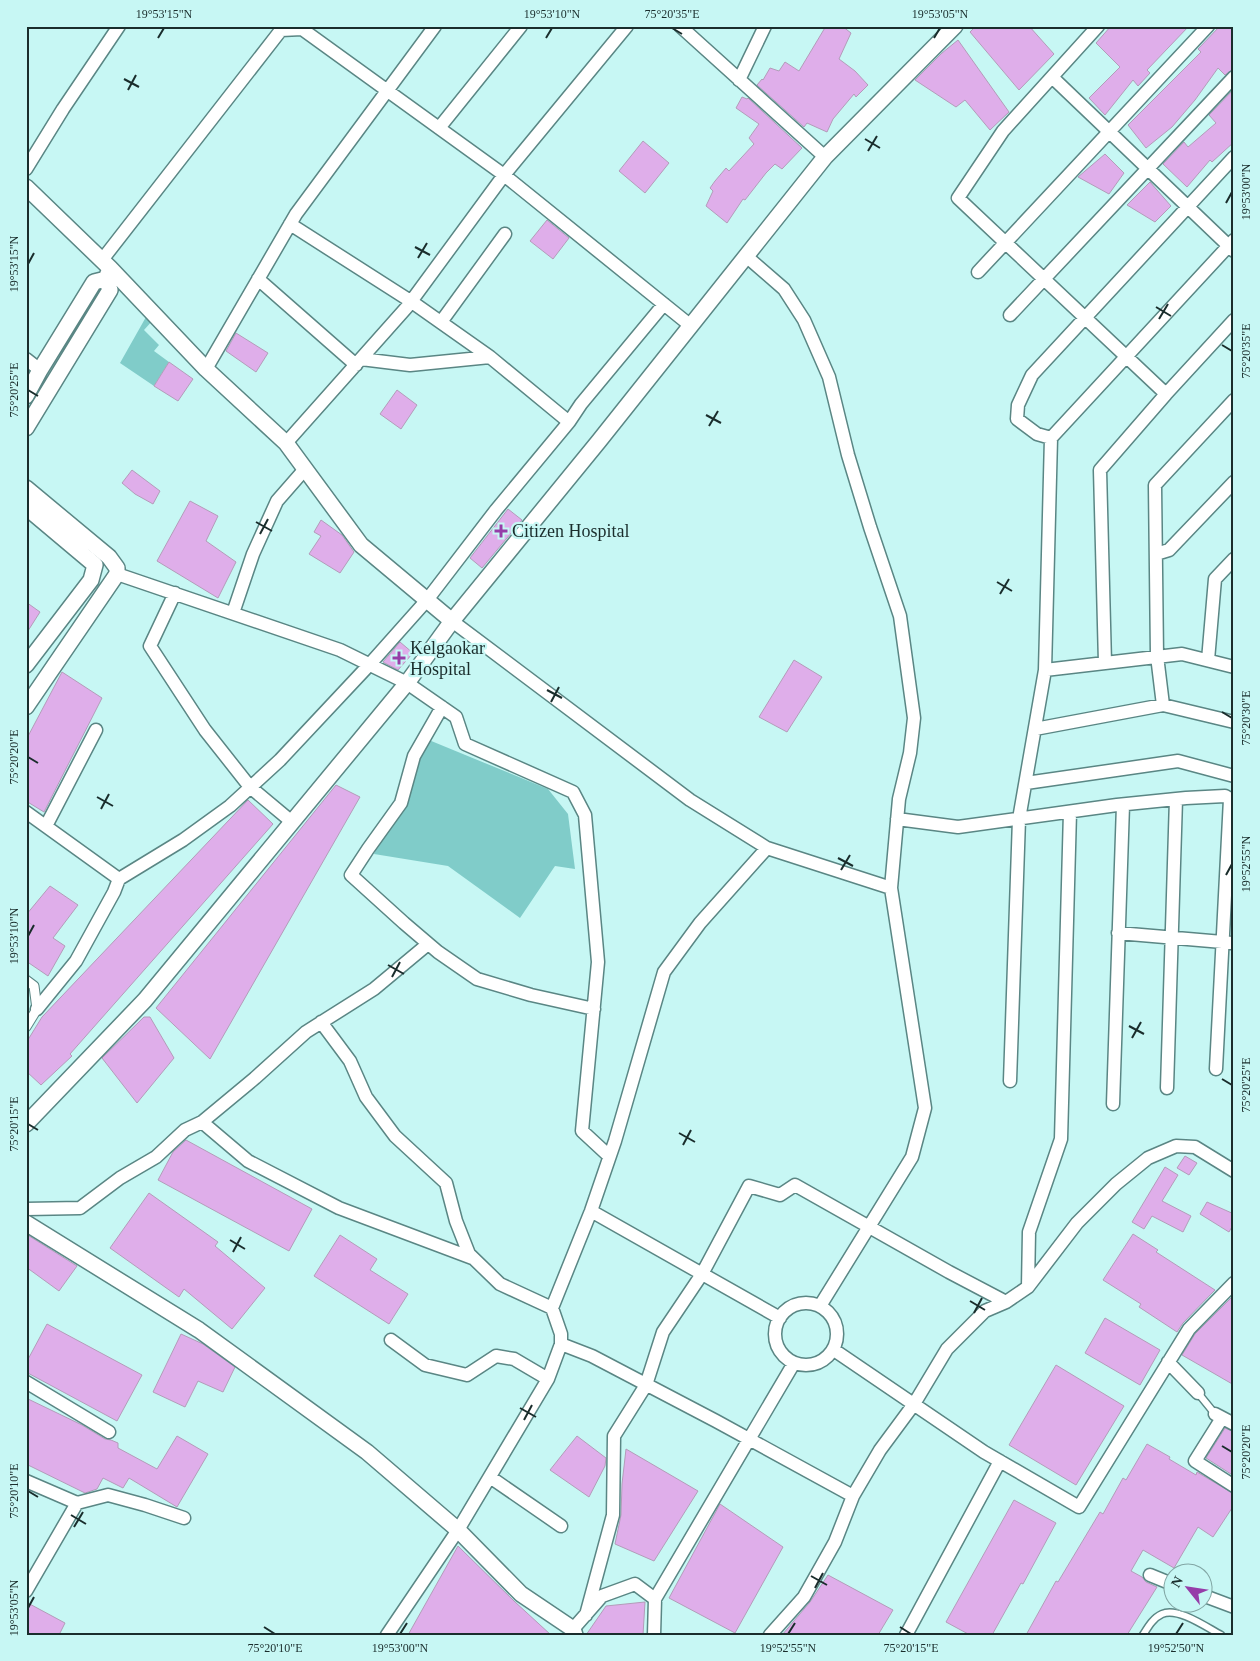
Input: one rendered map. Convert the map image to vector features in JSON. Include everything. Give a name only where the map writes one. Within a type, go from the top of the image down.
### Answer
[{"type":"street","points":[[26,169],[63,109],[119,26]]},
{"type":"street","points":[[206,369],[296,214],[435,26]]},
{"type":"street","points":[[439,128],[521,26]]},
{"type":"street","points":[[286,443],[412,302],[504,175],[627,26]]},
{"type":"street","points":[[680,26],[825,157]]},
{"type":"street","points":[[739,80],[765,26]]},
{"type":"street","points":[[26,1124],[145,1000],[407,683],[452,621],[825,157],[955,26]]},
{"type":"street","points":[[1098,26],[1003,131],[958,198],[1166,394]]},
{"type":"street","points":[[978,272],[1208,26]]},
{"type":"street","points":[[26,396],[94,282],[106,269],[281,30],[303,27],[504,175],[691,326]]},
{"type":"street","points":[[1010,1081],[1019,819],[1045,670],[1050,438],[1232,246],[1188,207],[1052,77]]},
{"type":"street","points":[[1010,315],[1234,78]]},
{"type":"street","points":[[1050,438],[1038,434],[1017,419],[1018,405],[1032,375],[1234,157]]},
{"type":"street","points":[[26,187],[206,369],[286,443],[361,545],[452,621],[690,800],[766,848],[891,888]]},
{"type":"street","points":[[290,224],[441,322],[490,357],[569,422]]},
{"type":"street","points":[[441,322],[505,234]]},
{"type":"street","points":[[746,256],[784,289],[804,320],[829,377],[851,464],[900,616],[914,718],[910,753],[899,799],[891,888],[924,1108],[912,1157],[820,1306]]},
{"type":"street","points":[[26,428],[110,290],[106,269]]},
{"type":"street","points":[[258,279],[359,362],[410,365],[490,357]]},
{"type":"street","points":[[26,1027],[37,1009],[76,961],[114,892],[119,879],[183,840],[230,806],[280,760],[427,600],[496,510],[664,304]]},
{"type":"street","points":[[1105,663],[1100,470],[1234,320]]},
{"type":"street","points":[[26,359],[40,370]]},
{"type":"street","points":[[1163,705],[1157,656],[1155,485],[1234,400]]},
{"type":"street","points":[[233,613],[253,554],[277,501],[305,469]]},
{"type":"street","points":[[1156,554],[1169,550],[1234,482]]},
{"type":"street","points":[[26,488],[109,557],[117,568],[117,574],[26,707]]},
{"type":"street","points":[[26,507],[95,565],[91,580],[26,665]]},
{"type":"street","points":[[1208,660],[1215,579],[1234,559]]},
{"type":"street","points":[[117,574],[340,650],[370,664],[407,683],[456,717],[466,744],[573,792],[585,816],[598,962],[582,1131],[609,1156]]},
{"type":"street","points":[[175,593],[150,646],[205,730],[250,787],[292,822]]},
{"type":"street","points":[[1045,670],[1182,654],[1234,667]]},
{"type":"street","points":[[1035,729],[1163,705],[1234,722]]},
{"type":"street","points":[[442,707],[414,756],[401,803],[351,875],[428,944],[477,980],[531,995],[594,1009]]},
{"type":"street","points":[[46,826],[96,730]]},
{"type":"street","points":[[1026,783],[1178,761],[1234,776]]},
{"type":"street","points":[[897,819],[958,827],[1176,799],[1226,796],[1230,799],[1228,943],[1216,1069]]},
{"type":"street","points":[[1167,1088],[1176,799]]},
{"type":"street","points":[[1113,1104],[1123,805]]},
{"type":"street","points":[[26,812],[119,879]]},
{"type":"street","points":[[1028,1287],[1029,1232],[1061,1138],[1070,812]]},
{"type":"street","points":[[387,1635],[458,1530],[548,1380],[561,1344],[561,1334],[552,1308],[591,1211],[664,972],[700,923],[766,848]]},
{"type":"street","points":[[1118,933],[1228,943]]},
{"type":"street","points":[[26,1209],[80,1208],[120,1178],[156,1157],[185,1130],[202,1122],[255,1078],[306,1032],[374,988],[428,944]]},
{"type":"street","points":[[26,980],[34,986],[37,1009]]},
{"type":"street","points":[[321,1022],[350,1061],[366,1097],[395,1136],[446,1183],[456,1221],[472,1258],[500,1284],[552,1308]]},
{"type":"street","points":[[202,1122],[248,1161],[339,1208],[472,1258]]},
{"type":"street","points":[[770,1635],[804,1597],[835,1542],[853,1496],[880,1450],[914,1404],[947,1348],[985,1311],[1006,1302],[1028,1287],[1076,1223],[1116,1184],[1148,1158],[1176,1146],[1196,1147],[1234,1171]]},
{"type":"street","points":[[586,1615],[613,1514],[614,1436],[646,1385],[664,1332],[702,1274],[749,1186],[780,1195],[795,1185],[1006,1302]]},
{"type":"street","points":[[591,1211],[780,1318]]},
{"type":"street","points":[[26,1223],[199,1330],[367,1452],[458,1530],[521,1594],[574,1632],[602,1596],[635,1584],[655,1599]]},
{"type":"street","points":[[834,1350],[1000,1461],[1079,1507],[1189,1330],[1234,1283]]},
{"type":"street","points":[[809,1303],[820,1306],[830,1313],[836,1325],[838,1337],[834,1350],[826,1359],[816,1364],[805,1366],[794,1363],[778,1349],[775,1338],[780,1318],[788,1309],[798,1304],[809,1303]]},
{"type":"street","points":[[391,1340],[425,1365],[467,1375],[496,1356],[514,1359],[548,1380]]},
{"type":"street","points":[[561,1344],[592,1356],[853,1496]]},
{"type":"street","points":[[1168,1362],[1198,1393]]},
{"type":"street","points":[[654,1635],[655,1599],[794,1363]]},
{"type":"street","points":[[26,1382],[109,1432]]},
{"type":"street","points":[[1234,1424],[1218,1416],[1195,1460],[1234,1486]]},
{"type":"street","points":[[906,1635],[1000,1461]]},
{"type":"street","points":[[490,1477],[561,1526]]},
{"type":"street","points":[[26,1481],[77,1503],[108,1495],[184,1518]]},
{"type":"street","points":[[26,1592],[77,1503]]},
{"type":"street","points":[[1150,1575],[1162,1580]]},
{"type":"street","points":[[1212,1599],[1234,1607]]},
{"type":"lane","points":[[1198,1393],[1218,1416]]},
{"type":"lane","points":[[1143,1635],[1160,1615],[1169,1612],[1181,1614],[1221,1635]]},
{"type":"shaded area","points":[[146,317],[153,320],[144,330],[159,345],[154,351],[169,362],[154,386],[120,363]]},
{"type":"shaded area","points":[[424,738],[548,789],[568,814],[575,869],[555,866],[520,918],[448,866],[374,854]]},
{"type":"building","points":[[826,26],[842,26],[851,33],[839,59],[855,71],[868,85],[856,97],[854,94],[833,119],[827,132],[807,123],[804,127],[757,85],[763,80],[770,68],[779,71],[785,62],[799,71]]},
{"type":"building","points":[[976,26],[1029,26],[1054,54],[1019,90],[970,32]]},
{"type":"building","points":[[1111,26],[1189,26],[1147,70],[1150,73],[1138,86],[1133,80],[1105,115],[1089,98],[1120,67],[1096,43]]},
{"type":"building","points":[[1220,26],[1234,26],[1234,69],[1225,75],[1218,68],[1195,100],[1172,127],[1146,148],[1128,125],[1201,52],[1198,49]]},
{"type":"building","points":[[958,40],[1009,112],[990,130],[965,100],[956,107],[915,80]]},
{"type":"building","points":[[1234,89],[1234,142],[1212,162],[1210,160],[1187,187],[1163,164],[1184,142],[1188,147],[1216,123],[1209,115]]},
{"type":"building","points":[[742,97],[748,98],[802,148],[782,169],[775,164],[766,173],[745,200],[743,199],[727,223],[706,206],[713,191],[710,188],[715,181],[726,168],[729,171],[754,144],[749,138],[759,124],[736,108]]},
{"type":"building","points":[[643,141],[669,163],[645,193],[619,171]]},
{"type":"building","points":[[1105,154],[1124,173],[1109,194],[1078,177]]},
{"type":"building","points":[[1150,182],[1171,206],[1155,222],[1127,205]]},
{"type":"building","points":[[547,220],[569,238],[553,259],[530,241]]},
{"type":"building","points":[[236,333],[268,353],[256,372],[226,351]]},
{"type":"building","points":[[169,362],[193,379],[178,401],[154,386]]},
{"type":"building","points":[[397,390],[417,405],[401,429],[380,414]]},
{"type":"building","points":[[132,470],[160,491],[153,504],[135,494],[122,483]]},
{"type":"building","points":[[190,501],[218,516],[206,541],[236,562],[218,598],[157,561]]},
{"type":"building","points":[[508,509],[522,520],[482,568],[470,558]]},
{"type":"building","points":[[321,520],[342,535],[354,552],[340,573],[309,554],[321,536],[314,532]]},
{"type":"building","points":[[26,602],[40,612],[26,634]]},
{"type":"building","points":[[400,642],[413,653],[398,670],[383,662]]},
{"type":"building","points":[[794,660],[822,677],[787,732],[759,717]]},
{"type":"building","points":[[62,672],[102,698],[44,812],[26,801],[26,740]]},
{"type":"building","points":[[336,785],[360,797],[210,1059],[156,1008]]},
{"type":"building","points":[[248,800],[273,824],[70,1054],[72,1056],[41,1085],[26,1071],[26,1043],[42,1017]]},
{"type":"building","points":[[50,886],[78,905],[53,938],[65,946],[48,976],[26,961],[26,915]]},
{"type":"building","points":[[144,1017],[150,1017],[174,1058],[137,1103],[102,1058]]},
{"type":"building","points":[[186,1140],[312,1209],[289,1251],[158,1180],[173,1152]]},
{"type":"building","points":[[1185,1156],[1197,1163],[1189,1175],[1177,1168]]},
{"type":"building","points":[[1165,1167],[1178,1175],[1162,1201],[1191,1216],[1183,1232],[1152,1216],[1144,1229],[1132,1222]]},
{"type":"building","points":[[149,1193],[218,1242],[215,1246],[265,1288],[232,1329],[184,1289],[179,1297],[110,1248]]},
{"type":"building","points":[[1207,1202],[1234,1214],[1234,1223],[1229,1232],[1200,1214]]},
{"type":"building","points":[[26,1234],[77,1266],[59,1291],[26,1267]]},
{"type":"building","points":[[1133,1234],[1158,1250],[1156,1252],[1215,1290],[1183,1323],[1177,1332],[1139,1307],[1141,1304],[1103,1280]]},
{"type":"building","points":[[340,1235],[377,1259],[370,1270],[408,1294],[389,1324],[314,1276]]},
{"type":"building","points":[[1234,1295],[1234,1385],[1182,1355],[1195,1334]]},
{"type":"building","points":[[1105,1318],[1160,1350],[1140,1385],[1085,1353]]},
{"type":"building","points":[[47,1324],[142,1375],[117,1421],[26,1372],[26,1363]]},
{"type":"building","points":[[181,1334],[203,1344],[235,1367],[223,1392],[198,1381],[185,1407],[153,1392]]},
{"type":"building","points":[[1056,1365],[1124,1406],[1076,1485],[1009,1445]]},
{"type":"building","points":[[26,1398],[82,1425],[105,1439],[118,1443],[118,1448],[157,1469],[177,1436],[208,1454],[177,1507],[129,1478],[123,1488],[103,1478],[97,1489],[85,1493],[26,1464]]},
{"type":"building","points":[[1225,1428],[1234,1432],[1234,1476],[1206,1458]]},
{"type":"building","points":[[577,1436],[606,1458],[605,1466],[589,1497],[550,1470]]},
{"type":"building","points":[[1147,1444],[1196,1475],[1197,1472],[1234,1494],[1234,1505],[1213,1537],[1198,1527],[1176,1564],[1167,1564],[1143,1550],[1131,1571],[1142,1577],[1146,1582],[1157,1587],[1127,1635],[1026,1635],[1056,1581],[1058,1582],[1100,1512],[1103,1514],[1123,1478],[1126,1480]]},
{"type":"building","points":[[626,1449],[698,1491],[654,1561],[615,1544],[621,1515]]},
{"type":"building","points":[[1014,1500],[1056,1523],[1023,1584],[1021,1583],[992,1635],[970,1635],[946,1622]]},
{"type":"building","points":[[720,1504],[783,1547],[735,1633],[669,1598]]},
{"type":"building","points":[[458,1546],[514,1601],[551,1635],[408,1635]]},
{"type":"building","points":[[828,1575],[893,1610],[878,1635],[782,1635],[810,1602]]},
{"type":"building","points":[[26,1602],[65,1623],[59,1635],[26,1635]]},
{"type":"building","points":[[645,1602],[643,1635],[586,1635],[606,1606]]},
{"type":"place","name":"Citizen Hospital","points":[[501,531]]},
{"type":"place","name":"Kelgaokar Hospital","points":[[399,658]]}]
